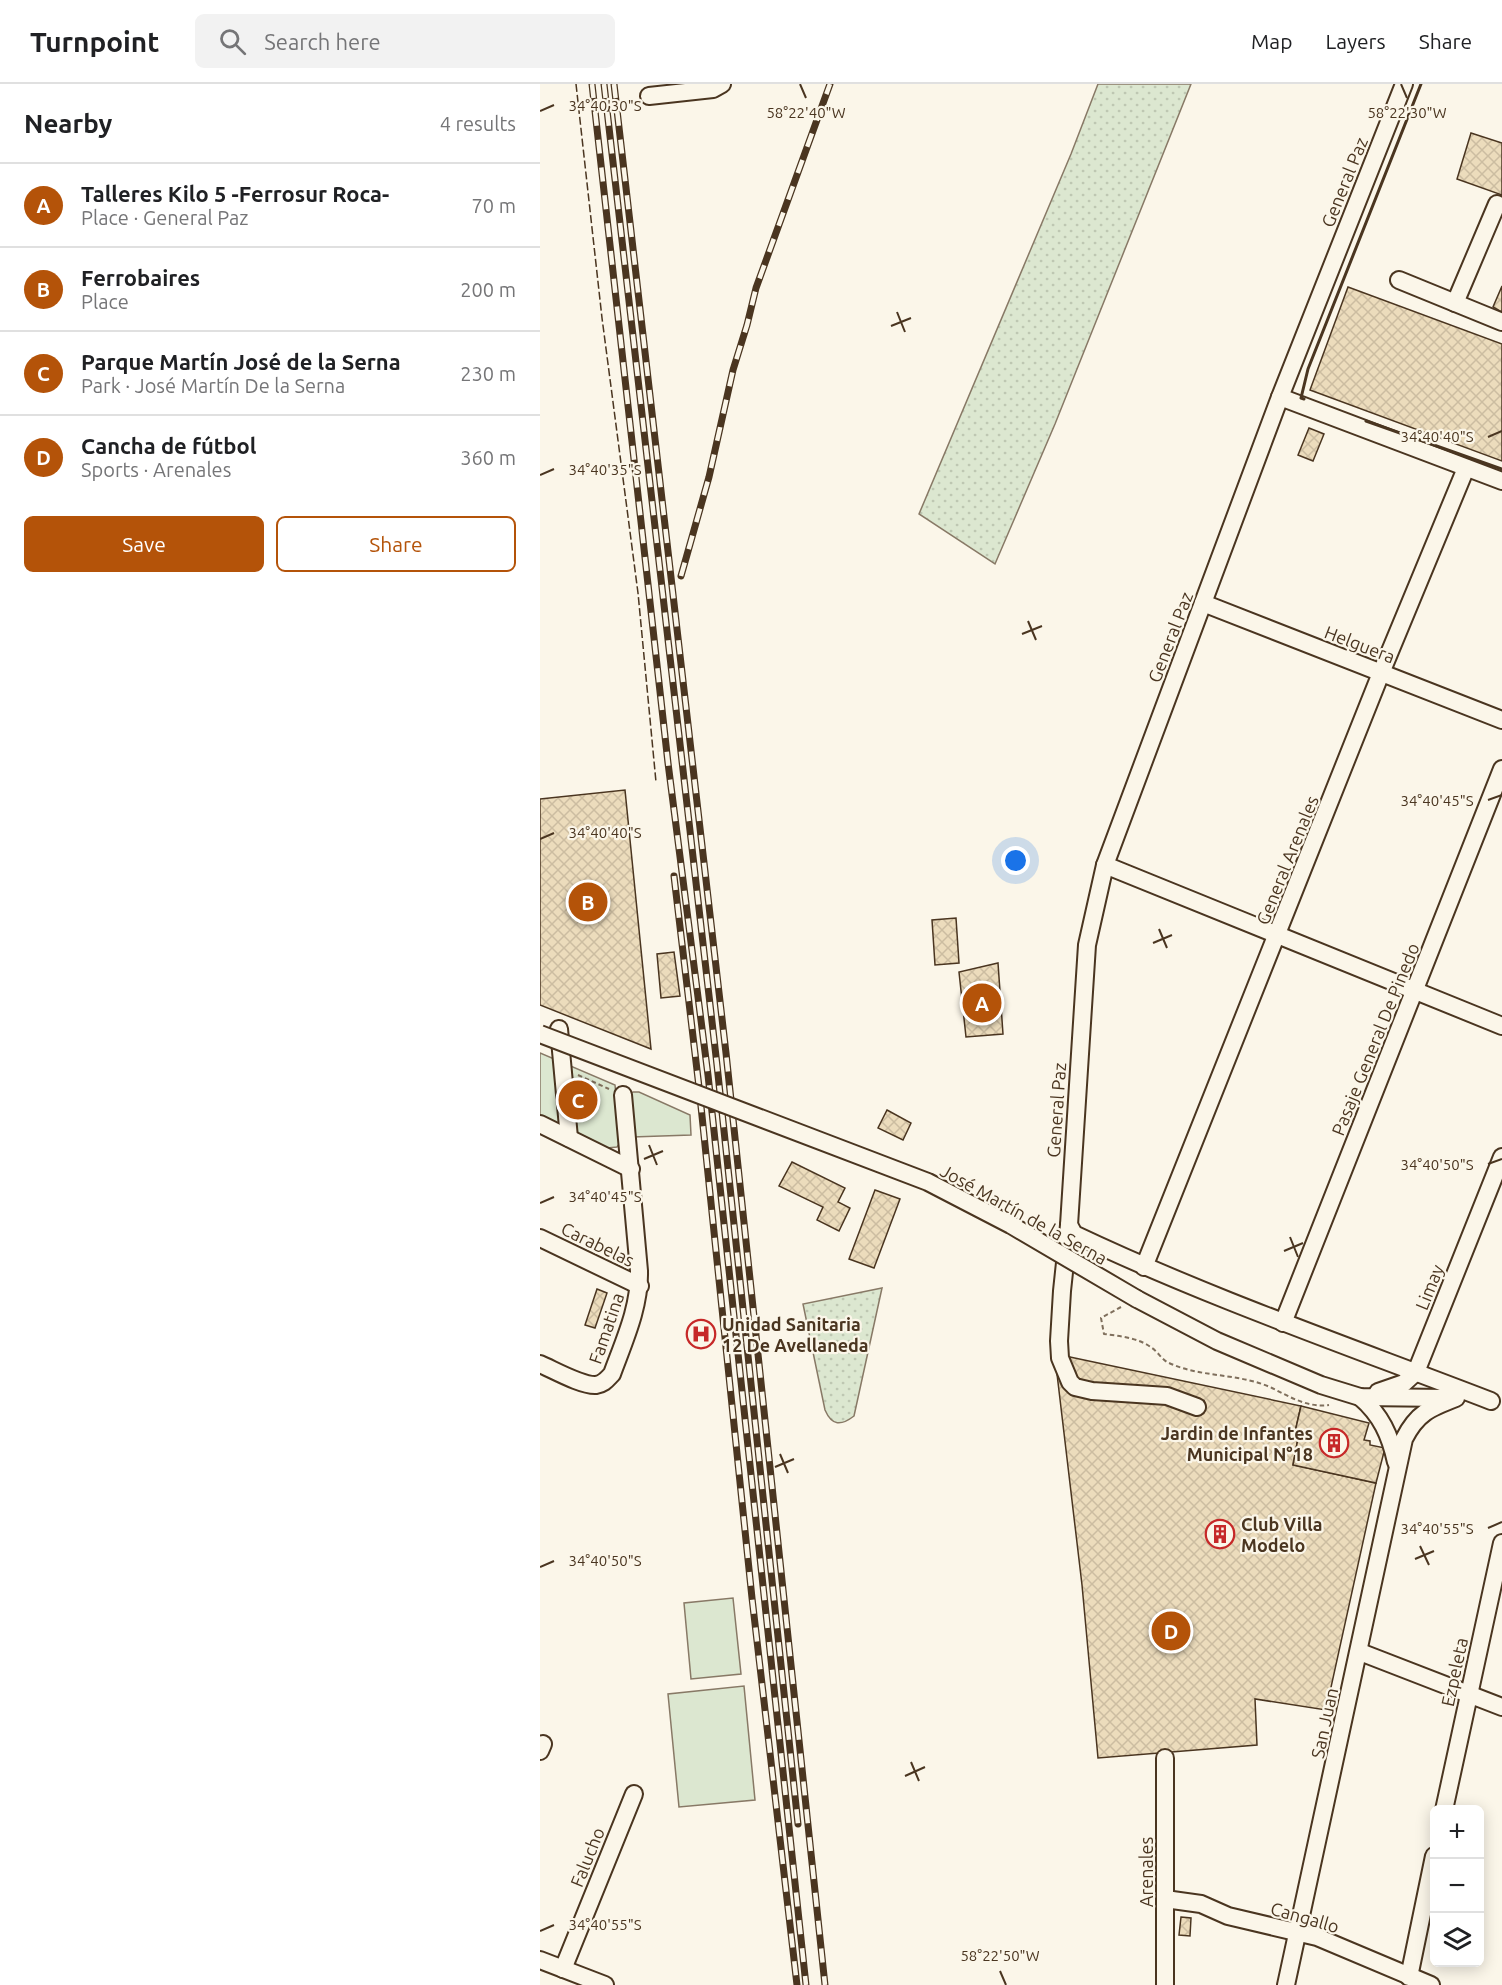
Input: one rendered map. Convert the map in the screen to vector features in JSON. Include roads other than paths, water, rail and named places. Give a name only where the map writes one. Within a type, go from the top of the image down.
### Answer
[{"type":"street","points":[[649,96],[714,89],[722,84]]},
{"type":"street","name":"General Paz","points":[[1197,1407],[1167,1396],[1092,1391],[1076,1387],[1070,1382],[1060,1358],[1059,1341],[1087,945],[1105,865],[1280,397],[1404,84]]},
{"type":"street","points":[[1455,303],[1497,204]]},
{"type":"street","points":[[1399,280],[1502,322]]},
{"type":"street","points":[[1280,397],[1502,482]]},
{"type":"street","name":"General Arenales","points":[[1144,1267],[1381,673],[1466,468]]},
{"type":"street","name":"Helguera","points":[[1203,603],[1502,720]]},
{"type":"street","name":"Pasaje General De Pinedo","points":[[1282,1323],[1502,769]]},
{"type":"street","points":[[1105,865],[1416,989],[1502,1026]]},
{"type":"street","points":[[559,1029],[569,1138]]},
{"type":"street","name":"José Martín de la Serna","points":[[540,1034],[928,1182],[1011,1225],[1137,1299],[1217,1341],[1289,1373],[1359,1397],[1456,1398],[1496,1403]]},
{"type":"street","name":"Famatina","points":[[540,1364],[582,1382],[596,1385],[606,1382],[612,1374],[637,1303],[640,1286],[623,1095]]},
{"type":"street","points":[[540,1124],[631,1169]]},
{"type":"street","name":"Limay","points":[[1416,1372],[1502,1157]]},
{"type":"street","name":"José Martín de la Serna","points":[[1069,1225],[1074,1234],[1144,1267],[1282,1323],[1496,1403]]},
{"type":"street","name":"Carabelas","points":[[540,1238],[640,1286]]},
{"type":"street","points":[[1359,1397],[1388,1390],[1404,1383],[1416,1372]]},
{"type":"street","name":"San Juan","points":[[1359,1397],[1372,1408],[1388,1432],[1397,1469]]},
{"type":"street","name":"San Juan","points":[[1286,1985],[1404,1439],[1412,1424],[1428,1410],[1456,1398]]},
{"type":"street","name":"Ezpeleta","points":[[1445,1805],[1502,1543]]},
{"type":"street","points":[[1359,1652],[1502,1707]]},
{"type":"street","name":"Arenales","points":[[1165,1758],[1165,1985]]},
{"type":"street","name":"Falucho","points":[[563,1969],[634,1794]]},
{"type":"street","points":[[1409,1977],[1433,1859]]},
{"type":"street","name":"Cangallo","points":[[1165,1899],[1202,1904],[1228,1916],[1317,1937],[1431,1985]]},
{"type":"street","points":[[540,1960],[605,1985]]},
{"type":"railway","points":[[592,84],[668,763],[708,1075],[806,1985]]},
{"type":"railway","points":[[604,84],[717,1065],[798,1824]]},
{"type":"railway","points":[[614,84],[726,1053],[825,1985]]},
{"type":"railway","points":[[681,576],[709,477],[733,370],[756,288],[830,84]]},
{"type":"railway","points":[[674,876],[699,1087],[752,1598],[797,1985]]},
{"type":"place","name":"Ferrobaires","points":[[588,902]]},
{"type":"place","name":"Talleres Kilo 5 -Ferrosur Roca-","points":[[982,1003]]},
{"type":"place","name":"Parque Martín José de la Serna","points":[[578,1100]]},
{"type":"place","name":"Unidad Sanitaria 12 De Avellaneda","points":[[701,1334]]},
{"type":"place","name":"Jardin de Infantes Municipal N°18","points":[[1334,1443]]},
{"type":"place","name":"Club Villa Modelo","points":[[1220,1534]]},
{"type":"place","name":"Cancha de fútbol","points":[[1171,1631]]}]
